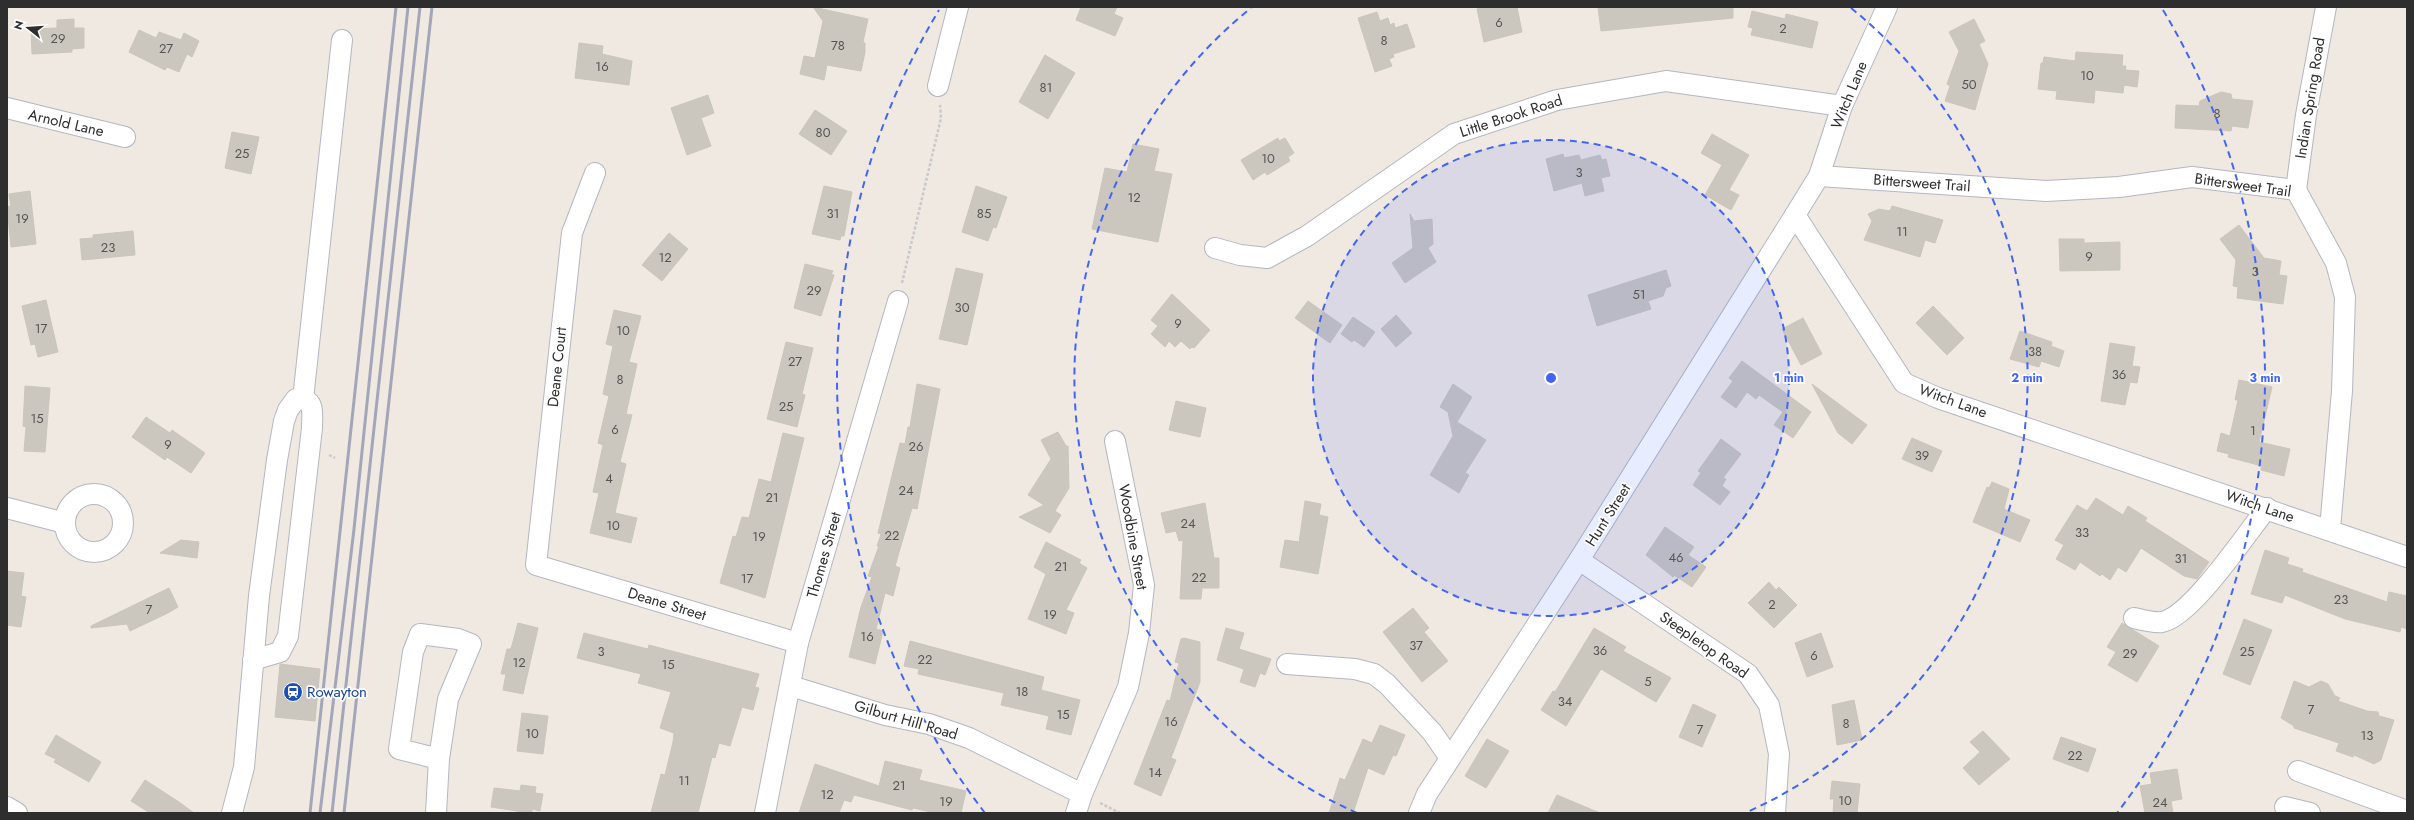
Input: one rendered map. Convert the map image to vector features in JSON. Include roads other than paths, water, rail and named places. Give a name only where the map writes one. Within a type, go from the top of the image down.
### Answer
[{"type":"street","points":[[938,86],[958,7]]},
{"type":"street","name":"Witch Lane","points":[[1887,7],[1842,106],[1819,176],[1795,216],[1904,383],[1938,398],[2330,529],[2407,557]]},
{"type":"street","name":"Indian Spring Road","points":[[2296,190],[2306,115],[2326,7]]},
{"type":"street","points":[[303,399],[342,40]]},
{"type":"street","name":"Little Brook Road","points":[[1215,248],[1240,256],[1266,258],[1307,236],[1454,134],[1557,100],[1666,81],[1842,106]]},
{"type":"street","name":"Arnold Lane","points":[[7,108],[125,137]]},
{"type":"street","name":"Deane Court","points":[[536,565],[572,233],[595,173]]},
{"type":"street","name":"Bittersweet Trail","points":[[1819,176],[2046,191],[2118,187],[2192,177],[2296,190],[2336,262],[2345,297],[2342,391],[2330,529]]},
{"type":"street","name":"Hunt Street","points":[[1419,813],[1427,794],[1579,560],[1795,216]]},
{"type":"street","name":"Thomes Street","points":[[765,813],[791,686],[798,643],[898,301]]},
{"type":"street","points":[[232,813],[244,767],[253,660],[266,527],[278,454],[288,410],[296,399],[303,399],[310,402],[313,407],[312,428],[288,636],[280,652],[253,660]]},
{"type":"street","name":"Woodbine Street","points":[[1076,813],[1082,794],[1128,687],[1139,633],[1144,585],[1115,442]]},
{"type":"street","points":[[7,508],[65,523]]},
{"type":"street","points":[[2134,618],[2161,622],[2177,616],[2200,593],[2266,508]]},
{"type":"street","name":"Steepletop Road","points":[[1579,560],[1748,674],[1769,705],[1779,754],[1775,813]]},
{"type":"street","name":"Deane Street","points":[[536,565],[798,643]]},
{"type":"street","points":[[436,813],[439,759],[448,699],[471,644],[458,639],[420,634],[413,652],[398,749],[439,759]]},
{"type":"street","points":[[1287,664],[1356,669],[1374,674],[1387,684],[1432,732],[1450,758]]},
{"type":"street","name":"Gilburt Hill Road","points":[[791,686],[885,715],[929,724],[969,738],[1082,794]]},
{"type":"street","points":[[2298,771],[2407,811]]},
{"type":"street","points":[[7,807],[17,813]]},
{"type":"street","points":[[2284,807],[2310,813]]},
{"type":"railway","points":[[310,813],[396,7]]},
{"type":"railway","points":[[320,813],[354,529],[408,7]]},
{"type":"railway","points":[[332,813],[420,7]]},
{"type":"railway","points":[[344,813],[432,7]]},
{"type":"place","name":"Rowayton","points":[[293,692]]}]
